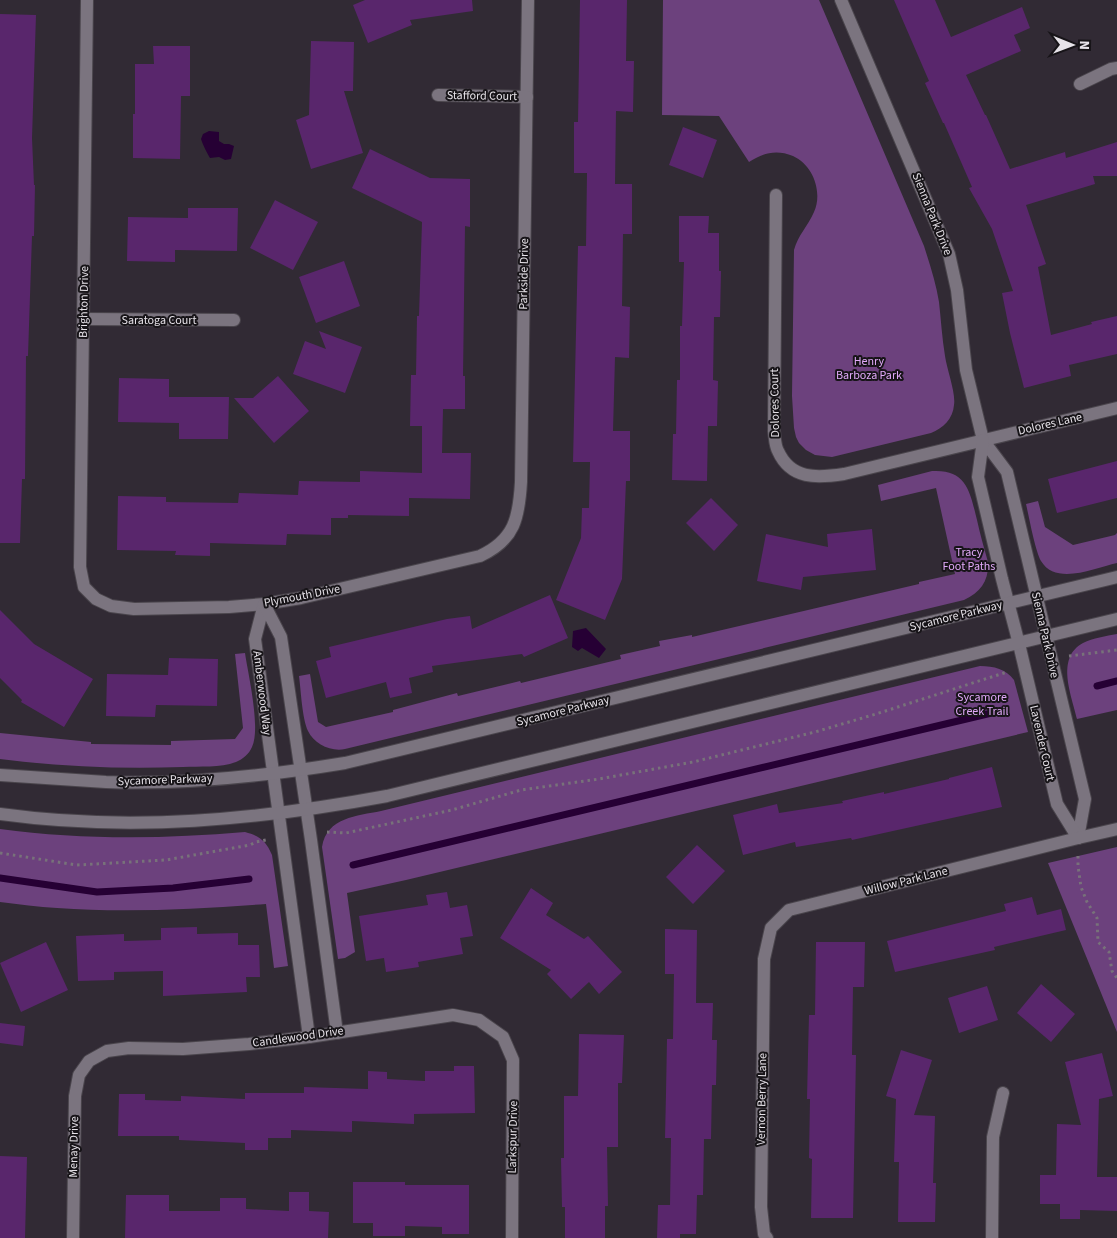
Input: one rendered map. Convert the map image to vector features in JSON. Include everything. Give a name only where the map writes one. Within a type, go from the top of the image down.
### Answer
[{"type":"street","name":"Brighton Drive","points":[[87,0],[80,567],[84,586],[96,599]]},
{"type":"street","name":"Parkside Drive","points":[[502,543],[514,525],[520,505],[528,0]]},
{"type":"street","name":"Sienna Park Drive","points":[[841,0],[949,254],[957,290],[966,370],[984,440],[1007,472],[1084,799],[1078,838]]},
{"type":"street","points":[[1080,84],[1117,68]]},
{"type":"street","name":"Stafford Court","points":[[438,95],[527,97]]},
{"type":"street","name":"Dolores Court","points":[[776,194],[774,432],[778,451],[788,466],[803,476],[822,478],[984,440]]},
{"type":"street","name":"Saratoga Court","points":[[83,320],[234,320]]},
{"type":"street","name":"Dolores Lane","points":[[984,440],[1117,408]]},
{"type":"street","name":"Sienna Park Drive","points":[[984,440],[978,477],[1019,644]]},
{"type":"street","name":"Plymouth Drive","points":[[96,599],[111,606],[134,609],[229,607],[264,604],[301,598],[480,556],[492,551],[502,543]]},
{"type":"street","name":"Sycamore Parkway","points":[[0,775],[107,782],[166,782],[234,778],[300,770],[378,756],[1117,577]]},
{"type":"street","points":[[264,604],[281,637],[337,1033]]},
{"type":"street","name":"Amberwood Way","points":[[264,604],[255,639],[309,1037]]},
{"type":"street","points":[[0,814],[27,818],[93,822],[180,822],[278,814],[387,796],[1117,619]]},
{"type":"street","name":"Lavender Court","points":[[1019,644],[1057,804],[1078,838]]},
{"type":"street","name":"Willow Park Lane","points":[[764,959],[771,928],[789,910],[1117,830]]},
{"type":"street","name":"Vernon Berry Lane","points":[[764,959],[761,1207],[764,1234],[767,1238]]},
{"type":"street","name":"Candlewood Drive","points":[[89,1061],[106,1051],[129,1048],[183,1048],[249,1044],[309,1037],[453,1015],[479,1020],[503,1037]]},
{"type":"street","name":"Larkspur Drive","points":[[503,1037],[513,1060],[512,1238]]},
{"type":"street","name":"Menay Drive","points":[[73,1238],[74,1096],[79,1075],[89,1061]]},
{"type":"street","points":[[992,1238],[993,1137],[1003,1093]]},
{"type":"path","points":[[1051,660],[1077,654],[1117,650]]},
{"type":"path","points":[[310,835],[333,831],[346,833],[452,810],[521,790],[599,779],[693,762],[815,732],[1025,667]]},
{"type":"path","points":[[0,853],[87,865],[166,860],[250,846],[256,842],[281,838]]},
{"type":"path","points":[[1078,838],[1078,866],[1082,887],[1087,902],[1097,918],[1098,942],[1109,952],[1112,971],[1117,978]]},
{"type":"green space","name":"Henry Barboza Park","points":[[663,0],[819,0],[924,246],[933,274],[939,302],[945,356],[954,400],[952,415],[940,428],[931,433],[832,457],[815,455],[799,443],[794,428],[792,396],[794,250],[817,204],[817,188],[811,172],[800,160],[793,156],[775,152],[759,156],[749,162],[719,116],[662,115]]},
{"type":"green space","name":"Tracy Foot Paths","points":[[932,471],[944,471],[953,474],[965,484],[972,500],[988,562],[987,575],[983,585],[964,600],[340,750],[324,746],[314,740],[308,731],[303,712],[299,676],[310,674],[318,722],[326,727],[393,712],[393,710],[457,693],[458,696],[520,681],[521,683],[621,659],[620,655],[660,646],[659,641],[692,635],[692,637],[955,574],[936,488],[881,501],[878,485]]},
{"type":"green space","points":[[1038,501],[1045,527],[1073,545],[1117,533],[1117,563],[1066,574],[1056,573],[1048,568],[1041,561],[1034,542],[1026,504]]},
{"type":"green space","points":[[1117,634],[1117,710],[1077,719],[1069,689],[1067,668],[1070,658],[1074,650],[1083,643],[1095,638]]},
{"type":"green space","points":[[245,653],[255,714],[255,727],[252,747],[243,758],[236,762],[223,765],[160,768],[69,766],[0,759],[0,733],[91,742],[91,744],[171,745],[171,741],[235,739],[243,728],[235,654]]},
{"type":"green space","name":"Sycamore Creek Trail","points":[[980,666],[999,669],[1007,673],[1014,680],[1028,732],[347,893],[355,952],[345,958],[338,959],[322,847],[330,829],[344,820]]},
{"type":"green space","points":[[0,829],[92,837],[184,836],[245,832],[255,835],[265,843],[272,855],[288,966],[274,968],[266,904],[187,909],[109,910],[50,908],[0,902]]},
{"type":"green space","points":[[1117,847],[1117,1032],[1048,863]]},
{"type":"shaded area","points":[[209,131],[219,132],[219,141],[234,146],[231,159],[210,158],[201,139],[203,134]]},
{"type":"shaded area","points":[[586,628],[606,649],[599,658],[582,648],[578,651],[572,647],[573,631]]},
{"type":"building","points":[[365,0],[472,0],[473,11],[410,20],[412,25],[368,43],[353,5]]},
{"type":"building","points":[[580,0],[627,0],[626,61],[634,61],[633,112],[616,111],[615,184],[632,184],[632,234],[623,234],[622,306],[630,307],[629,358],[615,357],[613,431],[630,431],[630,481],[626,481],[622,579],[605,620],[556,600],[581,538],[582,508],[589,508],[590,462],[573,462],[578,246],[586,246],[587,173],[574,173],[574,122],[578,122]]},
{"type":"building","points":[[894,0],[935,0],[951,37],[1022,7],[1030,28],[1014,35],[1021,51],[966,75],[1010,169],[1065,152],[1066,158],[1117,142],[1117,176],[1093,176],[1095,184],[1026,205],[1046,264],[1038,267],[1051,335],[1117,316],[1117,354],[1069,365],[1071,376],[1024,388],[1002,293],[1013,291],[992,229],[969,188],[972,187],[925,83],[929,81]]},
{"type":"building","points":[[0,14],[36,15],[32,138],[35,185],[34,236],[32,236],[28,356],[26,356],[25,479],[22,479],[20,543],[0,543]]},
{"type":"building","points":[[311,41],[354,42],[353,91],[344,91],[363,153],[311,169],[296,120],[309,115]]},
{"type":"building","points":[[153,46],[190,46],[190,96],[181,96],[180,159],[133,158],[135,64],[154,64]]},
{"type":"building","points":[[683,127],[717,140],[703,178],[669,165]]},
{"type":"building","points":[[370,149],[430,178],[470,179],[470,227],[465,226],[463,376],[465,376],[465,409],[443,409],[442,453],[471,453],[470,499],[409,498],[409,516],[348,515],[348,518],[331,518],[331,535],[287,534],[286,545],[210,543],[210,556],[175,555],[176,551],[117,550],[118,496],[166,497],[166,502],[238,503],[239,493],[298,495],[299,481],[360,482],[360,471],[422,473],[422,426],[410,426],[411,375],[416,375],[422,222],[352,188]]},
{"type":"building","points":[[275,200],[318,222],[293,270],[250,248]]},
{"type":"building","points":[[188,208],[238,208],[237,251],[175,250],[175,262],[127,261],[128,217],[188,218]]},
{"type":"building","points":[[679,216],[709,216],[708,233],[719,233],[719,271],[721,271],[720,317],[714,317],[713,380],[718,381],[717,426],[708,426],[707,481],[672,480],[673,434],[676,434],[677,380],[680,380],[680,326],[682,326],[684,262],[679,262]]},
{"type":"building","points":[[344,261],[360,306],[316,323],[299,277]]},
{"type":"building","points":[[319,331],[362,347],[345,393],[293,374],[305,341],[326,349]]},
{"type":"building","points":[[278,376],[309,411],[274,443],[234,398],[253,398]]},
{"type":"building","points":[[119,378],[169,379],[169,397],[229,397],[228,439],[179,439],[179,423],[118,422]]},
{"type":"building","points":[[1117,461],[1117,498],[1057,513],[1048,479]]},
{"type":"building","points":[[711,498],[738,525],[714,551],[686,523]]},
{"type":"building","points":[[872,529],[876,570],[803,577],[801,590],[757,581],[766,534],[828,547],[827,534]]},
{"type":"building","points":[[550,595],[568,638],[524,657],[522,654],[432,666],[433,672],[409,678],[412,693],[390,698],[386,682],[326,698],[316,661],[331,657],[329,647],[447,619],[470,616],[472,629]]},
{"type":"building","points":[[0,610],[34,644],[93,679],[64,727],[21,702],[22,700],[0,678]]},
{"type":"building","points":[[169,658],[218,659],[217,706],[156,705],[155,717],[106,716],[107,674],[168,675]]},
{"type":"building","points":[[992,767],[1002,807],[852,840],[851,838],[796,847],[795,842],[743,855],[733,815],[777,804],[779,813],[843,803],[842,801],[884,792],[884,794]]},
{"type":"building","points":[[697,845],[725,871],[693,904],[666,877]]},
{"type":"building","points":[[531,888],[553,903],[546,915],[584,939],[588,936],[622,972],[599,994],[589,982],[571,999],[547,974],[551,970],[500,938]]},
{"type":"building","points":[[447,892],[450,908],[467,905],[473,936],[460,938],[463,954],[418,962],[419,967],[386,972],[384,958],[366,961],[359,916],[428,905],[426,895]]},
{"type":"building","points":[[1032,897],[1037,915],[1061,909],[1066,930],[994,947],[995,950],[895,972],[887,941],[1006,911],[1004,904]]},
{"type":"building","points":[[197,927],[197,934],[238,933],[238,945],[259,945],[260,977],[246,977],[247,992],[163,996],[163,971],[114,972],[114,980],[78,981],[76,936],[124,934],[124,941],[161,940],[161,928]]},
{"type":"building","points":[[665,929],[697,930],[696,1003],[713,1003],[712,1040],[717,1040],[716,1085],[712,1085],[711,1139],[704,1139],[703,1195],[697,1195],[696,1234],[680,1234],[680,1238],[657,1238],[658,1205],[670,1205],[671,1138],[665,1138],[667,1039],[673,1039],[674,974],[665,974]]},
{"type":"building","points":[[46,942],[68,990],[21,1012],[0,963]]},
{"type":"building","points":[[816,942],[865,942],[864,987],[853,987],[852,1055],[856,1055],[853,1218],[811,1218],[810,1099],[807,1099],[809,1015],[815,1015]]},
{"type":"building","points":[[1041,984],[1075,1014],[1051,1042],[1017,1013]]},
{"type":"building","points":[[987,986],[998,1020],[959,1033],[948,998]]},
{"type":"building","points":[[0,1023],[25,1026],[23,1046],[0,1043]]},
{"type":"building","points":[[579,1034],[624,1035],[622,1083],[618,1083],[618,1147],[607,1147],[608,1206],[605,1206],[605,1238],[565,1238],[565,1207],[562,1207],[561,1158],[564,1158],[564,1096],[578,1096]]},
{"type":"building","points":[[901,1050],[932,1060],[914,1115],[935,1116],[933,1183],[936,1183],[935,1222],[898,1222],[899,1162],[894,1162],[896,1099],[886,1096]]},
{"type":"building","points":[[1102,1053],[1113,1096],[1099,1099],[1097,1177],[1117,1177],[1117,1211],[1080,1210],[1080,1219],[1060,1219],[1060,1204],[1040,1204],[1040,1175],[1056,1175],[1057,1124],[1081,1125],[1065,1062]]},
{"type":"building","points":[[454,1066],[474,1066],[475,1113],[414,1114],[414,1124],[352,1121],[352,1132],[291,1130],[291,1138],[268,1138],[268,1150],[245,1150],[245,1143],[179,1140],[179,1136],[118,1136],[119,1094],[145,1094],[145,1100],[181,1101],[181,1096],[245,1099],[245,1093],[304,1093],[304,1087],[368,1089],[368,1071],[387,1072],[387,1079],[425,1081],[425,1071],[454,1071]]},
{"type":"building","points":[[0,1156],[27,1157],[25,1238],[0,1238]]},
{"type":"building","points":[[353,1182],[405,1182],[405,1185],[469,1185],[469,1234],[442,1234],[442,1227],[405,1226],[405,1236],[373,1236],[373,1223],[353,1223]]},
{"type":"building","points":[[289,1192],[309,1192],[309,1211],[329,1212],[328,1238],[125,1238],[126,1195],[169,1195],[169,1211],[220,1211],[220,1198],[246,1198],[246,1209],[289,1211]]},
{"type":"waterway","points":[[1097,686],[1117,681]]},
{"type":"waterway","points":[[353,865],[1000,711]]},
{"type":"waterway","points":[[0,878],[97,892],[173,888],[249,879]]}]
